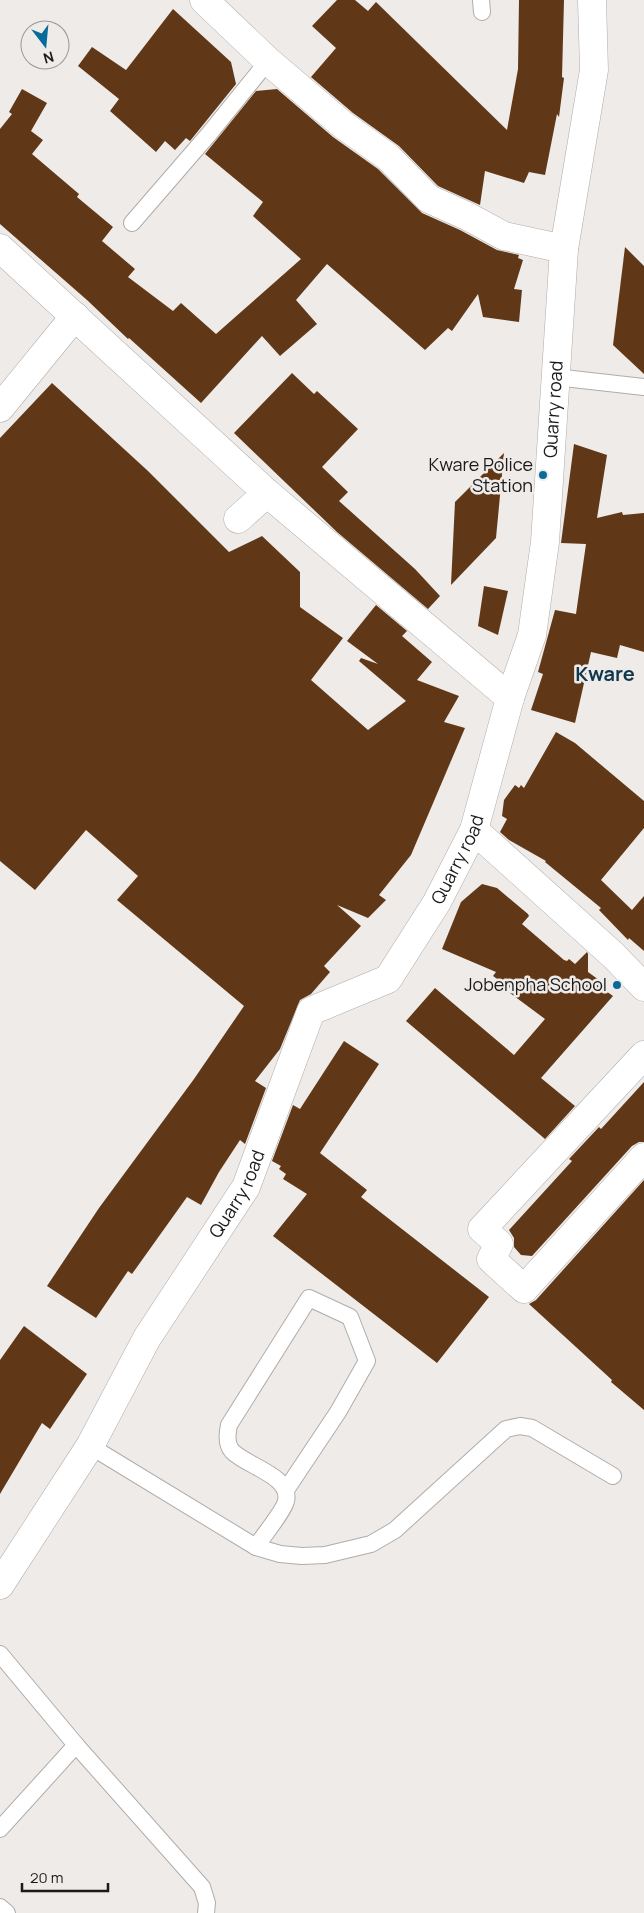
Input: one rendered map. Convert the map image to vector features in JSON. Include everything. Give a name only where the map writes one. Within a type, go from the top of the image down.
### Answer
[{"type":"street","points":[[204,0],[268,61],[343,124],[388,157],[429,199],[504,236],[564,249]]},
{"type":"street","name":"Quarry road","points":[[0,1585],[90,1446],[147,1338],[246,1187],[311,1011],[388,979],[437,902],[474,830],[510,698],[532,634],[545,542],[564,249],[594,70],[592,0]]},
{"type":"street","points":[[0,248],[268,494],[510,698]]},
{"type":"street","points":[[0,408],[75,316]]},
{"type":"street","points":[[238,519],[268,494]]},
{"type":"street","points":[[474,830],[612,955],[644,987]]},
{"type":"street","points":[[644,1055],[482,1229],[499,1244],[491,1259],[524,1290],[644,1157]]},
{"type":"lane","points":[[132,223],[268,61]]},
{"type":"lane","points":[[555,377],[644,387]]},
{"type":"lane","points":[[256,1547],[286,1502],[286,1490],[338,1412],[367,1361],[350,1317],[310,1298],[229,1425],[227,1437],[232,1450],[279,1481],[286,1490]]},
{"type":"lane","points":[[90,1446],[256,1547],[280,1554],[302,1556],[325,1555],[371,1544],[395,1530],[506,1429],[520,1426],[532,1428],[612,1476]]},
{"type":"lane","points":[[0,1654],[76,1745],[202,1887],[207,1903],[206,1913]]},
{"type":"lane","points":[[0,1829],[76,1745]]},
{"type":"lane","points":[[0,1907],[7,1913]]},
{"type":"building","points":[[337,0],[355,0],[368,11],[376,2],[507,130],[518,69],[519,0],[564,0],[562,77],[564,78],[559,117],[557,114],[545,175],[529,172],[524,183],[485,171],[480,205],[438,186],[399,146],[353,113],[311,77],[336,48],[312,26]]},
{"type":"building","points":[[173,9],[231,62],[236,84],[190,141],[186,138],[175,150],[165,141],[156,152],[110,111],[119,99],[78,66],[92,47],[126,70]]},
{"type":"building","points":[[22,89],[47,103],[31,131],[43,140],[32,154],[79,194],[77,197],[113,227],[102,241],[135,269],[128,277],[173,311],[181,303],[216,334],[301,259],[253,216],[263,202],[205,154],[256,91],[277,89],[333,137],[378,169],[422,213],[460,230],[497,250],[519,255],[518,258],[523,260],[514,289],[522,290],[519,322],[483,317],[478,294],[452,331],[448,328],[425,350],[327,264],[296,300],[317,324],[280,356],[262,336],[201,403],[0,224],[0,129],[12,114],[9,112]]},
{"type":"building","points":[[625,247],[644,266],[644,374],[613,345]]},
{"type":"building","points":[[292,373],[314,394],[317,391],[358,429],[322,467],[348,492],[339,501],[415,569],[440,596],[428,609],[337,532],[234,433]]},
{"type":"building","points":[[52,383],[148,471],[229,552],[262,536],[300,572],[300,607],[343,638],[311,680],[368,730],[406,701],[359,661],[361,658],[378,664],[347,641],[376,605],[407,631],[402,636],[432,662],[417,680],[459,696],[444,722],[465,728],[411,855],[379,895],[386,900],[368,918],[337,905],[361,926],[324,966],[330,972],[311,994],[300,1000],[280,1049],[255,1081],[266,1088],[245,1144],[240,1140],[219,1172],[201,1205],[187,1197],[132,1274],[128,1271],[96,1318],[47,1286],[99,1208],[194,1079],[244,1006],[117,900],[138,876],[86,830],[35,890],[0,861],[0,438]]},
{"type":"building","points":[[574,444],[607,455],[597,518],[622,512],[623,515],[644,513],[644,652],[620,645],[617,658],[591,652],[575,723],[531,710],[543,674],[538,672],[555,610],[576,614],[586,544],[561,543]]},
{"type":"building","points":[[504,453],[496,538],[451,585],[455,502]]},
{"type":"building","points":[[484,586],[508,591],[498,635],[478,626]]},
{"type":"building","points":[[556,732],[575,743],[644,801],[644,828],[601,880],[632,910],[644,896],[644,951],[629,938],[628,940],[599,910],[601,908],[546,861],[509,840],[500,832],[507,819],[502,816],[504,800],[515,785],[519,788],[521,785],[524,788]]},
{"type":"building","points":[[482,884],[497,888],[528,914],[529,916],[522,924],[564,960],[567,961],[569,959],[575,964],[587,952],[588,972],[599,980],[596,984],[613,996],[541,1078],[575,1106],[545,1139],[406,1021],[435,988],[514,1055],[545,1019],[510,993],[513,990],[493,976],[496,972],[442,949],[461,902]]},
{"type":"building","points":[[344,1041],[379,1064],[320,1153],[367,1190],[361,1197],[489,1297],[437,1363],[273,1236],[307,1194],[283,1179],[286,1174],[279,1169],[281,1166],[272,1161],[293,1105],[300,1109]]},
{"type":"building","points":[[644,1082],[644,1142],[639,1142],[632,1146],[532,1256],[521,1255],[514,1247],[514,1238],[509,1230],[572,1161],[569,1159],[599,1127],[601,1129]]},
{"type":"building","points":[[644,1180],[644,1410],[611,1382],[612,1380],[529,1304],[536,1300]]},
{"type":"building","points":[[24,1326],[87,1374],[50,1429],[42,1423],[0,1494],[0,1360]]},
{"type":"place","name":"Kware Police Station","points":[[543,475]]},
{"type":"place","name":"Jobenpha School","points":[[617,985]]},
{"type":"district","name":"Kware","points":[[605,674]]}]
